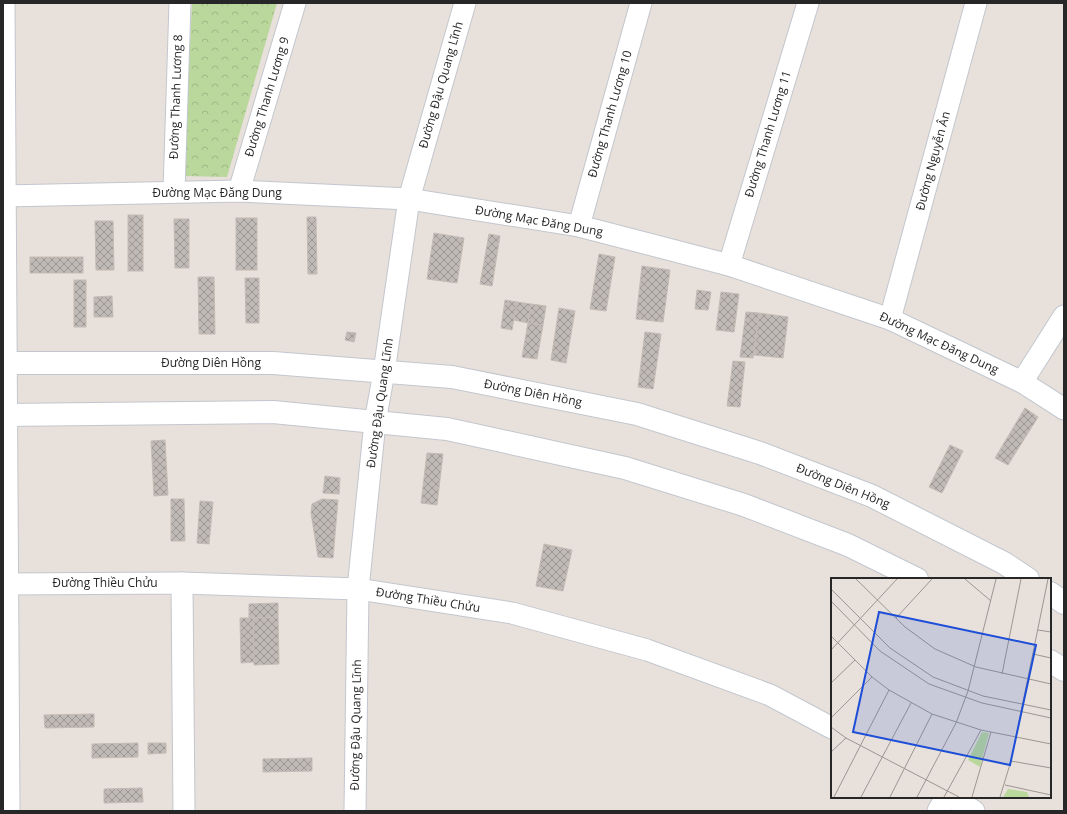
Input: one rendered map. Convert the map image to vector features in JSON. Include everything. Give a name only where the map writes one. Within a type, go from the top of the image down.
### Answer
[{"type":"street","points":[[4,3],[6,752],[9,811]]},
{"type":"street","name":"Đường Thanh Lương 8","points":[[174,191],[180,3]]},
{"type":"street","name":"Đường Thanh Lương 9","points":[[239,191],[295,3]]},
{"type":"street","name":"Đường Đậu Quang Lĩnh","points":[[355,811],[358,589],[375,422],[384,372],[409,199],[464,3]]},
{"type":"street","name":"Đường Thanh Lương 10","points":[[578,226],[641,3]]},
{"type":"street","name":"Đường Thanh Lương 11","points":[[728,265],[808,3]]},
{"type":"street","name":"Đường Nguyễn Ân","points":[[890,319],[976,3]]},
{"type":"street","name":"Đường Mạc Đăng Dung","points":[[4,196],[174,191],[239,191],[409,199],[578,226],[728,265],[890,319],[1022,382],[1064,409]]},
{"type":"street","points":[[1022,382],[1064,316]]},
{"type":"street","name":"Đường Diên Hồng","points":[[5,363],[273,363],[452,377],[637,414],[760,453],[872,496],[1004,563],[1026,578]]},
{"type":"street","points":[[5,415],[273,412],[447,429],[625,468],[744,505],[848,545],[915,578]]},
{"type":"street","points":[[182,582],[184,811]]},
{"type":"street","name":"Đường Thiều Chửu","points":[[6,584],[182,582],[358,589],[512,613],[647,650],[770,695],[831,727]]},
{"type":"street","points":[[1051,594],[1064,603]]},
{"type":"street","points":[[1051,662],[1064,670]]},
{"type":"street","points":[[938,811],[945,798]]},
{"type":"street","points":[[953,798],[974,811]]},
{"type":"green space","points":[[192,3],[277,3],[227,177],[184,176]]},
{"type":"building","points":[[128,215],[143,215],[143,271],[128,271]]},
{"type":"building","points":[[307,217],[316,217],[317,274],[308,274]]},
{"type":"building","points":[[236,218],[257,218],[257,270],[236,270]]},
{"type":"building","points":[[174,219],[189,219],[189,268],[175,268]]},
{"type":"building","points":[[95,221],[113,221],[114,270],[96,270]]},
{"type":"building","points":[[434,233],[464,238],[457,283],[427,279]]},
{"type":"building","points":[[489,234],[500,236],[492,286],[480,284]]},
{"type":"building","points":[[599,254],[615,257],[606,311],[590,309]]},
{"type":"building","points":[[30,257],[83,257],[83,273],[30,273]]},
{"type":"building","points":[[642,266],[670,270],[663,322],[636,319]]},
{"type":"building","points":[[198,277],[214,277],[215,334],[199,334]]},
{"type":"building","points":[[245,278],[259,278],[259,323],[246,323]]},
{"type":"building","points":[[74,280],[86,280],[86,327],[74,327]]},
{"type":"building","points":[[697,290],[711,292],[708,310],[695,309]]},
{"type":"building","points":[[721,292],[739,294],[734,332],[716,330]]},
{"type":"building","points":[[112,296],[113,317],[94,317],[94,297]]},
{"type":"building","points":[[505,300],[517,302],[512,330],[501,328]]},
{"type":"building","points":[[517,302],[531,304],[528,323],[514,320]]},
{"type":"building","points":[[531,304],[546,306],[543,325],[528,323]]},
{"type":"building","points":[[559,308],[575,311],[566,363],[551,360]]},
{"type":"building","points":[[746,312],[759,313],[753,358],[740,357]]},
{"type":"building","points":[[759,313],[788,317],[783,358],[754,355]]},
{"type":"building","points":[[528,323],[543,325],[537,359],[522,357]]},
{"type":"building","points":[[347,332],[356,333],[354,342],[345,340]]},
{"type":"building","points":[[645,332],[661,334],[653,389],[638,387]]},
{"type":"building","points":[[733,361],[745,362],[740,407],[727,406]]},
{"type":"building","points":[[1025,408],[1038,417],[1008,465],[995,458]]},
{"type":"building","points":[[165,440],[168,495],[154,496],[151,441]]},
{"type":"building","points":[[950,445],[963,451],[942,493],[929,487]]},
{"type":"building","points":[[427,453],[443,454],[437,505],[421,503]]},
{"type":"building","points":[[325,476],[340,478],[339,494],[323,493]]},
{"type":"building","points":[[171,499],[184,499],[185,541],[171,541]]},
{"type":"building","points":[[322,499],[338,500],[333,558],[318,557],[311,513],[312,504]]},
{"type":"building","points":[[200,501],[213,502],[209,544],[197,543]]},
{"type":"building","points":[[544,544],[572,550],[563,591],[536,586]]},
{"type":"building","points":[[278,603],[278,617],[249,618],[249,604]]},
{"type":"building","points":[[278,617],[279,664],[254,665],[253,618]]},
{"type":"building","points":[[240,618],[253,618],[254,662],[241,663]]},
{"type":"building","points":[[94,714],[94,727],[45,728],[44,715]]},
{"type":"building","points":[[138,743],[138,757],[92,758],[92,744]]},
{"type":"building","points":[[148,743],[166,743],[166,753],[148,754]]},
{"type":"building","points":[[312,758],[312,771],[263,772],[263,759]]},
{"type":"building","points":[[142,788],[143,802],[104,803],[104,789]]}]
